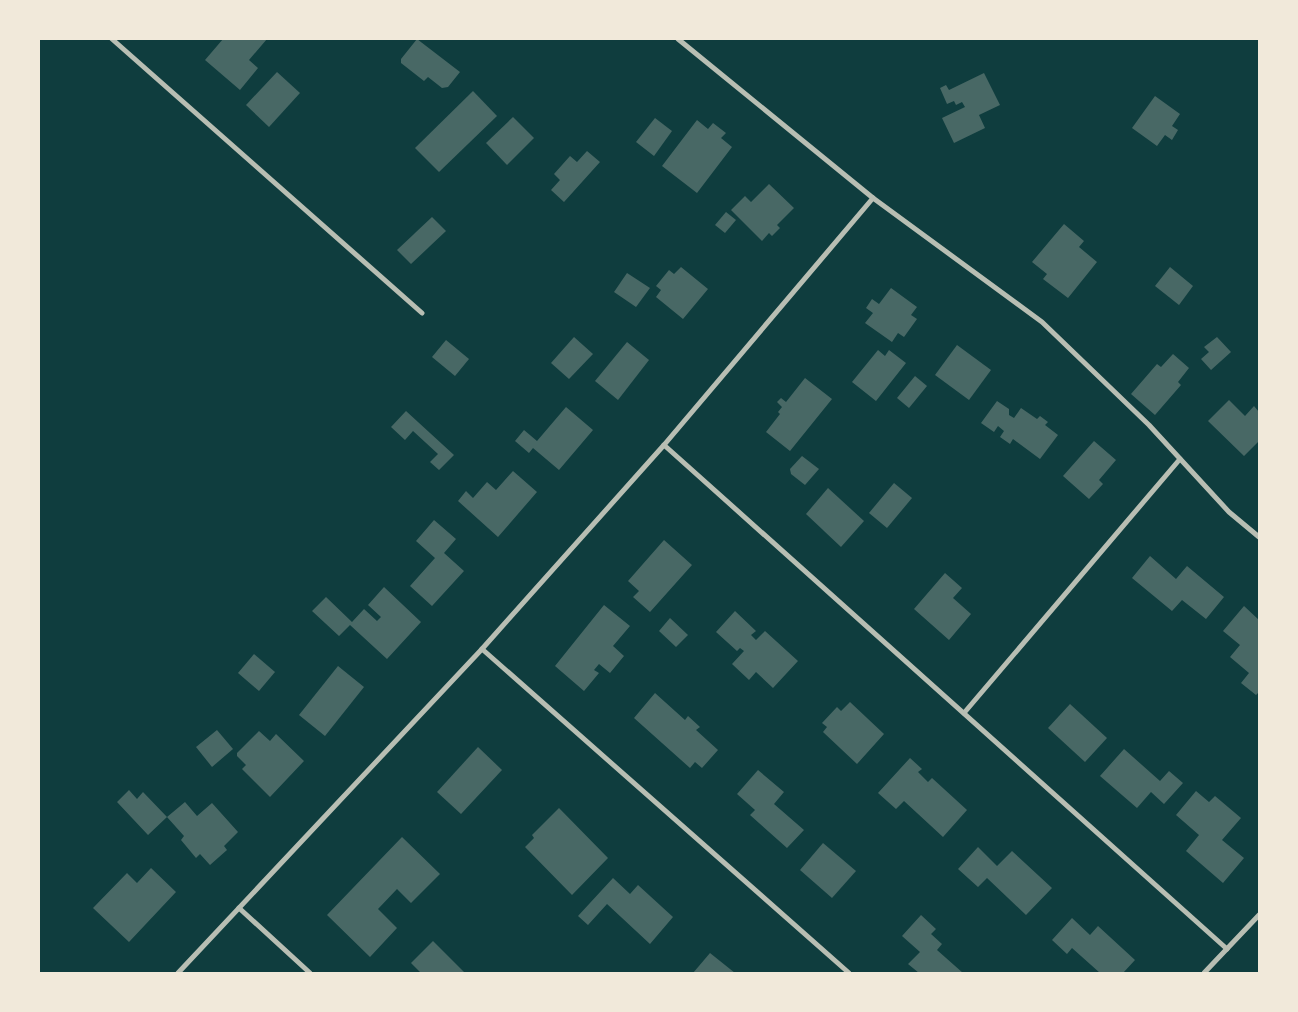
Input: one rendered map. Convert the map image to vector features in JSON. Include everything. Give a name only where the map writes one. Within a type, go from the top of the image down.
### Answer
[{"type":"street","points":[[112,39],[422,313]]},
{"type":"street","points":[[678,39],[873,198],[1042,322],[1149,425],[1229,512],[1259,537]]},
{"type":"street","points":[[178,973],[482,648],[664,445],[873,198]]},
{"type":"street","points":[[664,445],[1227,949]]},
{"type":"street","points":[[964,713],[1180,459]]},
{"type":"street","points":[[482,648],[849,973]]},
{"type":"street","points":[[239,908],[310,973]]},
{"type":"street","points":[[1204,973],[1259,915]]},
{"type":"building","points":[[223,39],[267,39],[249,60],[258,68],[240,90],[205,60]]},
{"type":"building","points":[[417,39],[460,72],[448,87],[442,88],[428,77],[424,81],[401,63],[401,59]]},
{"type":"building","points":[[277,72],[300,93],[269,127],[246,105]]},
{"type":"building","points":[[984,73],[1000,105],[979,115],[985,128],[954,143],[942,118],[965,107],[962,102],[956,105],[954,101],[947,104],[940,88],[946,85],[949,90]]},
{"type":"building","points":[[473,91],[497,116],[439,172],[415,148]]},
{"type":"building","points":[[1155,96],[1180,114],[1172,126],[1178,130],[1172,140],[1165,135],[1157,146],[1132,128]]},
{"type":"building","points":[[513,117],[534,138],[507,165],[486,143]]},
{"type":"building","points":[[655,118],[672,131],[654,156],[636,142]]},
{"type":"building","points":[[697,120],[708,129],[713,123],[726,133],[721,138],[732,147],[697,193],[662,166]]},
{"type":"building","points":[[587,151],[600,162],[564,202],[551,190],[560,180],[554,174],[570,156],[577,162]]},
{"type":"building","points":[[769,184],[794,208],[777,225],[780,228],[772,236],[769,233],[762,241],[731,210],[745,196],[751,202]]},
{"type":"building","points":[[726,212],[736,220],[725,233],[715,225]]},
{"type":"building","points":[[432,217],[446,231],[411,264],[397,250]]},
{"type":"building","points":[[1064,224],[1084,241],[1079,247],[1097,262],[1068,298],[1043,279],[1047,274],[1032,262]]},
{"type":"building","points":[[681,267],[708,289],[683,319],[656,297],[661,290],[656,286],[669,270],[674,274]]},
{"type":"building","points":[[1170,267],[1193,286],[1179,305],[1155,286]]},
{"type":"building","points":[[627,273],[650,288],[636,307],[614,292]]},
{"type":"building","points":[[891,288],[917,307],[911,315],[917,319],[904,337],[898,333],[892,342],[865,323],[873,313],[866,308],[872,299],[879,304]]},
{"type":"building","points":[[574,337],[593,354],[569,379],[551,363]]},
{"type":"building","points":[[1217,337],[1231,352],[1211,370],[1201,359],[1209,352],[1204,347]]},
{"type":"building","points":[[446,340],[469,359],[455,376],[432,357]]},
{"type":"building","points":[[627,342],[649,360],[618,400],[595,381]]},
{"type":"building","points":[[957,345],[991,370],[969,400],[935,375]]},
{"type":"building","points":[[878,350],[885,356],[889,350],[906,363],[876,401],[852,382]]},
{"type":"building","points":[[1173,354],[1189,368],[1178,382],[1181,385],[1155,415],[1131,394],[1157,364],[1161,367]]},
{"type":"building","points":[[915,376],[927,386],[909,408],[897,398]]},
{"type":"building","points":[[805,378],[832,399],[790,451],[766,432],[780,414],[778,412],[782,407],[777,402],[781,398],[786,402]]},
{"type":"building","points":[[1229,400],[1245,416],[1254,406],[1259,412],[1259,441],[1244,456],[1208,421]]},
{"type":"building","points":[[997,401],[1009,409],[1009,415],[1014,418],[1021,408],[1037,419],[1040,416],[1048,422],[1045,425],[1058,435],[1040,459],[1013,439],[1010,444],[1000,437],[1004,431],[998,426],[994,432],[981,423]]},
{"type":"building","points":[[566,407],[593,430],[559,470],[533,448],[529,453],[515,441],[524,430],[537,441]]},
{"type":"building","points":[[406,411],[454,455],[439,470],[430,462],[438,454],[413,431],[405,440],[391,427]]},
{"type":"building","points":[[1094,441],[1116,460],[1099,480],[1103,484],[1089,499],[1063,476]]},
{"type":"building","points":[[802,456],[819,469],[805,485],[791,474],[790,469]]},
{"type":"building","points":[[513,471],[537,492],[498,537],[458,501],[466,491],[473,498],[487,482],[496,490]]},
{"type":"building","points":[[894,483],[912,498],[887,528],[869,513]]},
{"type":"building","points":[[828,488],[864,521],[841,547],[806,514]]},
{"type":"building","points":[[434,520],[456,539],[444,553],[464,571],[432,606],[410,586],[435,558],[416,541]]},
{"type":"building","points":[[664,540],[692,565],[650,612],[633,597],[639,591],[628,581]]},
{"type":"building","points":[[1150,556],[1176,579],[1187,566],[1224,597],[1206,619],[1182,600],[1172,611],[1132,578]]},
{"type":"building","points":[[945,573],[962,588],[953,598],[971,614],[949,640],[914,609]]},
{"type":"building","points":[[384,587],[421,622],[387,659],[350,625],[339,636],[312,611],[326,597],[352,622],[364,609],[377,621],[381,617],[368,605]]},
{"type":"building","points":[[604,605],[630,626],[613,646],[624,656],[610,673],[599,664],[594,670],[599,673],[584,691],[555,666]]},
{"type":"building","points":[[1244,606],[1259,620],[1259,692],[1256,695],[1241,683],[1249,673],[1230,657],[1240,645],[1223,631]]},
{"type":"building","points":[[735,611],[756,631],[751,635],[756,640],[765,631],[798,661],[773,688],[756,672],[749,680],[732,664],[744,651],[740,648],[737,651],[716,632]]},
{"type":"building","points":[[670,618],[688,635],[676,647],[659,631]]},
{"type":"building","points":[[254,654],[275,672],[259,691],[238,673]]},
{"type":"building","points":[[338,666],[364,687],[325,736],[299,715]]},
{"type":"building","points":[[655,693],[685,720],[688,716],[700,727],[696,730],[718,750],[702,768],[695,762],[690,768],[634,718]]},
{"type":"building","points":[[850,702],[884,734],[857,764],[823,732],[827,727],[822,723],[837,707],[841,711]]},
{"type":"building","points":[[1070,704],[1107,738],[1085,762],[1048,728]]},
{"type":"building","points":[[217,730],[233,749],[212,767],[196,747]]},
{"type":"building","points":[[259,731],[270,741],[276,734],[304,761],[270,797],[242,769],[246,765],[237,756],[237,753]]},
{"type":"building","points":[[478,747],[502,770],[461,814],[437,792]]},
{"type":"building","points":[[1124,749],[1160,781],[1169,771],[1183,783],[1164,804],[1151,792],[1137,808],[1100,776]]},
{"type":"building","points":[[910,758],[922,769],[918,772],[928,782],[932,778],[967,810],[943,837],[904,801],[896,809],[878,793]]},
{"type":"building","points":[[758,770],[784,792],[774,804],[804,830],[787,848],[750,815],[755,810],[737,794]]},
{"type":"building","points":[[129,790],[137,799],[143,792],[167,817],[148,835],[117,802]]},
{"type":"building","points":[[1196,791],[1209,802],[1215,796],[1241,818],[1222,840],[1244,858],[1223,883],[1186,851],[1199,835],[1176,815]]},
{"type":"building","points":[[185,802],[197,816],[212,803],[238,832],[224,846],[227,850],[210,865],[200,854],[196,858],[181,840],[184,836],[167,817]]},
{"type":"building","points":[[559,808],[608,858],[572,895],[525,847],[534,838],[532,835]]},
{"type":"building","points":[[402,837],[440,874],[411,903],[397,889],[378,909],[397,928],[370,957],[327,915]]},
{"type":"building","points":[[823,843],[856,871],[832,898],[800,870]]},
{"type":"building","points":[[978,847],[997,866],[1012,851],[1052,888],[1026,915],[987,878],[978,887],[958,869]]},
{"type":"building","points":[[151,868],[176,892],[129,942],[93,908],[127,873],[137,883]]},
{"type":"building","points":[[613,878],[630,894],[638,885],[673,917],[650,944],[607,904],[588,925],[578,916]]},
{"type":"building","points":[[921,915],[936,929],[931,934],[942,944],[937,950],[963,973],[919,973],[908,964],[920,952],[902,936]]},
{"type":"building","points":[[1072,918],[1090,935],[1098,926],[1135,960],[1123,973],[1100,973],[1072,948],[1067,954],[1052,940]]},
{"type":"building","points":[[433,941],[465,973],[418,973],[420,972],[411,963]]},
{"type":"building","points":[[710,953],[735,973],[693,973]]}]
